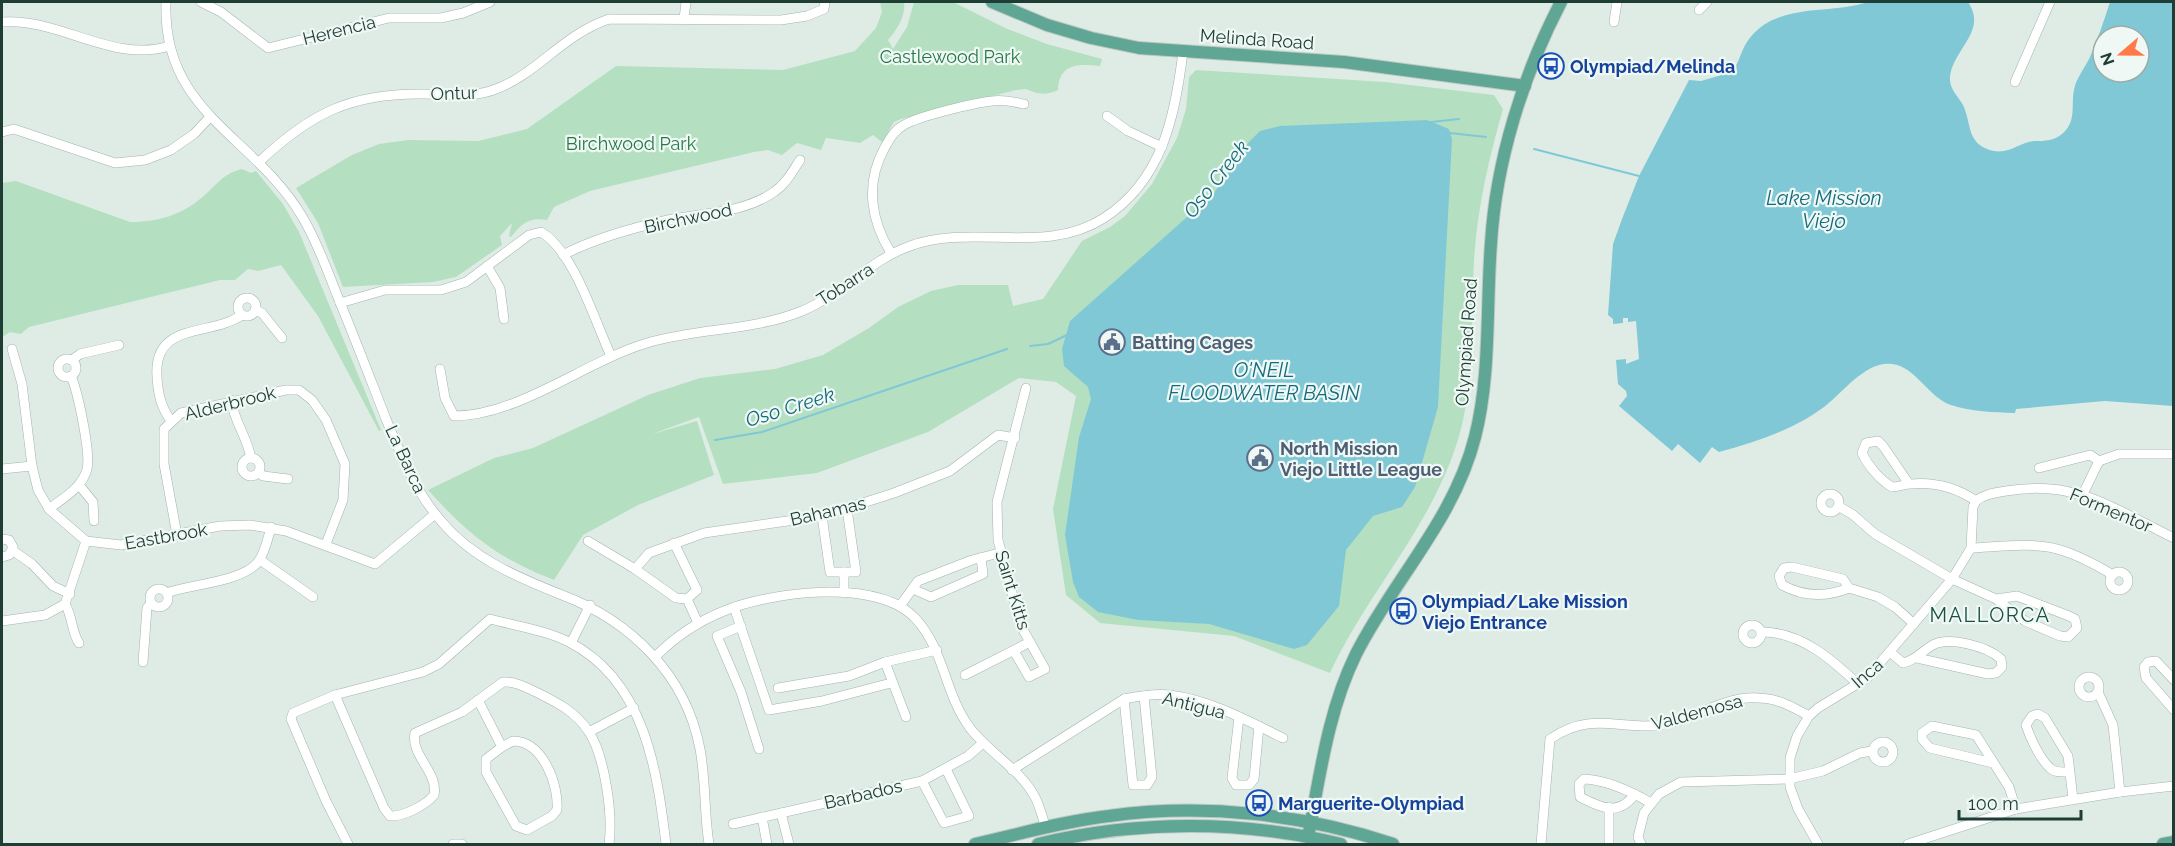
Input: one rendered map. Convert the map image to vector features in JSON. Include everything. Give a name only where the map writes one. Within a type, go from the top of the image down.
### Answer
[{"type":"main road","name":"Melinda Road","points":[[992,2],[1047,24],[1091,38],[1139,48],[1344,62],[1525,86]]},
{"type":"main road","name":"Olympiad Road","points":[[1308,837],[1333,714],[1351,666],[1363,642],[1443,517],[1458,485],[1475,438],[1484,386],[1494,213],[1507,148],[1525,86],[1561,2]]},
{"type":"main road","points":[[975,844],[1110,815],[1158,812],[1248,813],[1311,823],[1393,844]]},
{"type":"main road","points":[[1038,844],[1131,829],[1193,826],[1229,826],[1341,844]]},
{"type":"main road","points":[[2163,844],[2174,842]]},
{"type":"street","name":"La Barca","points":[[166,2],[170,46],[186,88],[210,117],[259,162],[302,216],[340,303],[403,460],[413,481],[435,514],[450,532],[488,562],[508,573],[590,605],[636,636],[656,656],[680,693],[693,721],[703,770],[709,844]]},
{"type":"street","name":"Herencia","points":[[201,2],[221,12],[268,48],[389,18],[441,18],[464,13],[489,2]]},
{"type":"street","points":[[684,18],[686,2]]},
{"type":"street","name":"Ontur","points":[[259,162],[289,135],[321,113],[363,99],[395,94],[476,94],[495,90],[515,80],[587,27],[609,20],[684,18],[781,20],[807,16],[824,9],[825,2]]},
{"type":"street","points":[[1614,22],[1617,2]]},
{"type":"street","points":[[1699,10],[1707,2]]},
{"type":"street","points":[[2015,82],[2050,2]]},
{"type":"street","points":[[2,22],[21,21],[134,50],[156,50],[170,46]]},
{"type":"street","name":"Tobarra","points":[[440,369],[445,398],[454,416],[469,416],[544,390],[611,356],[672,336],[773,320],[802,311],[830,297],[891,253],[931,240],[1050,237],[1081,231],[1106,217],[1133,193],[1162,147],[1176,103],[1183,52]]},
{"type":"street","points":[[891,253],[881,237],[872,198],[878,160],[892,135],[904,125],[917,120],[994,100],[1024,104]]},
{"type":"street","points":[[1107,116],[1128,131],[1162,147]]},
{"type":"street","points":[[2,132],[14,129],[114,163],[145,160],[171,150],[194,134],[210,117]]},
{"type":"street","name":"Birchwood","points":[[563,255],[603,237],[667,220],[724,211],[754,202],[786,182],[800,160]]},
{"type":"street","points":[[340,303],[385,290],[441,290],[466,282],[529,235],[541,232],[550,237],[563,255],[611,356]]},
{"type":"street","points":[[487,266],[500,288],[504,319]]},
{"type":"street","points":[[242,315],[237,308],[243,298],[252,300],[255,310]]},
{"type":"street","points":[[177,535],[162,441],[164,429],[171,421],[162,408],[156,373],[159,357],[166,343],[178,335],[233,320],[242,315],[250,316],[255,310]]},
{"type":"street","points":[[255,310],[262,313],[282,338]]},
{"type":"street","points":[[71,376],[63,376],[58,369],[64,360],[72,360],[80,354],[119,345]]},
{"type":"street","points":[[2,621],[45,615],[65,604],[86,541],[49,508],[38,489],[32,466],[22,384],[12,349]]},
{"type":"street","points":[[49,508],[79,485],[88,468],[80,402],[71,376],[76,367],[72,360]]},
{"type":"street","name":"Saint Kitts","points":[[1014,651],[1029,677],[1045,669],[1021,626],[999,553],[997,502],[1026,388]]},
{"type":"street","name":"Alderbrook","points":[[171,421],[181,413],[231,400],[286,390],[299,390],[312,400],[326,420],[345,464],[343,500],[326,544]]},
{"type":"street","points":[[231,400],[237,426],[249,447],[251,458]]},
{"type":"street","name":"Bahamas","points":[[635,569],[648,553],[704,533],[822,516],[847,509],[950,471],[998,435],[1015,438]]},
{"type":"street","points":[[1909,484],[1878,441],[1866,443],[1862,453],[1884,482],[1892,487],[1909,484],[1945,486],[1963,492],[1976,501]]},
{"type":"street","points":[[2083,494],[2099,461],[2119,454],[2174,454]]},
{"type":"street","points":[[2039,468],[2090,455],[2099,461]]},
{"type":"street","points":[[251,458],[258,461],[258,472],[251,476],[244,473],[243,462],[251,458]]},
{"type":"street","points":[[2,469],[32,466]]},
{"type":"street","points":[[258,472],[263,476],[288,479]]},
{"type":"street","points":[[79,485],[93,502],[94,521]]},
{"type":"street","name":"Formentor","points":[[1976,501],[1982,496],[1994,493],[2043,487],[2083,494],[2174,538]]},
{"type":"street","name":"Inca","points":[[1818,844],[1798,809],[1789,779],[1793,747],[1809,716],[1831,698],[1858,684],[1890,652],[1953,579],[1971,548],[1973,507],[1976,501]]},
{"type":"street","points":[[1839,506],[1875,534],[1953,579],[1995,599],[2025,621],[2060,636],[2068,637],[2077,628],[2074,619],[2069,616],[2017,596],[1995,599]]},
{"type":"street","points":[[822,516],[830,572],[856,572],[847,509]]},
{"type":"street","name":"Eastbrook","points":[[86,541],[120,545],[220,526],[271,527],[326,544],[375,564],[435,514]]},
{"type":"street","points":[[142,662],[147,608],[151,603],[158,607],[164,606],[168,602],[167,593],[240,574],[260,560],[271,527]]},
{"type":"street","points":[[2,539],[11,542],[12,550],[9,555],[2,556]]},
{"type":"street","points":[[588,541],[635,569],[676,598],[687,600]]},
{"type":"street","points":[[674,543],[697,591],[687,600]]},
{"type":"street","points":[[1971,548],[2039,544],[2057,547],[2080,555],[2113,575]]},
{"type":"street","points":[[12,550],[25,558],[53,586],[70,594]]},
{"type":"street","points":[[900,606],[918,581],[999,553]]},
{"type":"street","points":[[913,589],[931,597],[983,574],[981,558]]},
{"type":"street","points":[[260,560],[313,597]]},
{"type":"street","points":[[1849,588],[1843,579],[1833,575],[1792,567],[1784,568],[1779,576],[1782,585],[1789,589],[1816,595],[1828,596],[1849,588],[1878,597],[1895,607],[1914,624]]},
{"type":"street","points":[[843,593],[844,572]]},
{"type":"street","points":[[656,656],[698,623],[734,607],[775,597],[863,594],[900,606],[913,616],[931,636],[955,702],[982,743],[1012,770],[1036,798],[1046,827]]},
{"type":"street","points":[[687,600],[698,623]]},
{"type":"street","points":[[65,604],[72,618],[74,634],[79,643]]},
{"type":"street","points":[[571,643],[590,605]]},
{"type":"street","points":[[734,607],[769,710],[829,700],[891,683]]},
{"type":"street","points":[[348,844],[304,750],[291,719],[293,713],[334,695],[423,672],[439,664],[490,619],[571,643],[599,664],[634,708],[656,769],[666,844]]},
{"type":"street","points":[[741,626],[717,636],[741,692],[759,749]]},
{"type":"street","points":[[1762,632],[1776,632],[1810,645],[1858,684]]},
{"type":"street","points":[[1890,652],[1904,663],[1917,658],[1930,646],[1949,641],[1995,653],[2001,659],[2002,667],[1996,673],[1989,674],[1917,658]]},
{"type":"street","points":[[965,675],[1030,642]]},
{"type":"street","points":[[778,688],[849,676],[885,662],[937,650]]},
{"type":"street","points":[[2174,680],[2156,661],[2148,662],[2144,667],[2146,678],[2174,710]]},
{"type":"street","points":[[885,662],[891,683],[906,717]]},
{"type":"street","points":[[825,680],[829,700]]},
{"type":"street","points":[[334,695],[390,816],[399,816],[432,798],[435,790],[416,746],[415,733],[462,712],[503,682],[517,684],[561,704],[589,732],[597,753],[605,783],[609,844]]},
{"type":"street","points":[[741,692],[760,685]]},
{"type":"street","points":[[2098,693],[2114,725],[2120,792]]},
{"type":"street","name":"Antigua","points":[[1012,770],[1124,699],[1144,696],[1171,695],[1239,717],[1283,738]]},
{"type":"street","points":[[1124,699],[1133,786],[1147,785],[1152,777],[1144,696]]},
{"type":"street","name":"Valdemosa","points":[[1543,830],[1546,757],[1550,739],[1563,730],[1580,724],[1600,722],[1654,726],[1669,723],[1723,702],[1744,698],[1773,700],[1791,706],[1809,716]]},
{"type":"street","points":[[478,700],[502,747]]},
{"type":"street","points":[[589,732],[634,708]]},
{"type":"street","points":[[2068,772],[2057,772],[2046,763],[2028,733],[2026,725],[2032,716],[2038,714],[2045,718],[2068,756],[2068,772],[2073,799]]},
{"type":"street","points":[[1239,717],[1232,778],[1236,785],[1249,785],[1254,779],[1259,726]]},
{"type":"street","points":[[1993,763],[1930,748],[1922,739],[1922,733],[1932,726],[1976,735],[2009,788],[2016,809]]},
{"type":"street","points":[[516,740],[532,747],[546,765],[557,801],[557,810],[552,816],[527,830],[516,826],[484,767],[486,759],[502,747],[516,740]]},
{"type":"street","name":"Barbados","points":[[733,824],[922,781],[946,769],[982,743]]},
{"type":"street","points":[[1641,844],[1640,826],[1651,802],[1670,786],[1692,780],[1789,779],[1823,771],[1860,753],[1872,751]]},
{"type":"street","points":[[922,781],[944,824],[969,816],[946,769]]},
{"type":"street","points":[[1635,794],[1623,808],[1609,807],[1580,797],[1579,784],[1584,779],[1592,780],[1635,794],[1651,802]]},
{"type":"street","points":[[1908,844],[2016,809],[2120,792],[2174,786]]},
{"type":"street","points":[[1608,844],[1609,807]]},
{"type":"street","points":[[781,813],[789,844]]},
{"type":"street","points":[[762,817],[767,844]]},
{"type":"street","points":[[1533,844],[1543,830]]},
{"type":"street","points":[[1541,844],[1543,830]]},
{"type":"street","points":[[453,844],[461,844]]},
{"type":"green space","points":[[880,2],[904,2],[904,12],[900,23],[888,40],[893,49],[907,27],[914,2],[953,2],[1005,28],[1047,44],[1102,59],[1100,66],[1085,65],[1066,70],[1059,81],[1058,90],[1053,92],[1042,94],[1026,89],[1016,90],[901,119],[894,122],[882,142],[873,135],[860,143],[826,138],[821,150],[797,143],[782,155],[768,150],[754,152],[590,191],[554,207],[547,220],[535,219],[526,222],[511,237],[509,236],[512,223],[500,236],[502,245],[456,277],[433,282],[343,287],[318,223],[296,188],[352,155],[379,144],[408,140],[478,141],[527,129],[616,66],[783,70],[855,51],[876,28],[882,12]]},
{"type":"green space","points":[[1196,70],[1385,82],[1494,95],[1503,109],[1488,165],[1478,222],[1474,261],[1469,387],[1461,429],[1436,494],[1346,642],[1330,673],[1234,636],[1100,623],[1066,595],[1053,509],[1076,396],[1056,382],[1019,378],[928,432],[817,473],[723,484],[699,417],[652,434],[697,421],[714,475],[638,505],[583,535],[554,580],[516,563],[485,544],[457,520],[428,490],[494,458],[533,448],[648,395],[700,378],[775,369],[823,355],[869,328],[898,307],[931,291],[958,285],[1008,285],[1013,306],[1043,299],[1082,241],[1110,227],[1125,216],[1152,184],[1177,138],[1186,109],[1189,77]]},
{"type":"green space","points":[[242,169],[251,173],[256,171],[283,204],[299,232],[381,430],[379,431],[318,316],[281,265],[258,271],[248,269],[235,280],[220,280],[29,327],[21,334],[10,332],[2,337],[2,183],[16,181],[130,222],[141,222],[181,211],[199,200],[227,175]]},
{"type":"water","name":"Lake Mission Viejo","points":[[1868,2],[1968,2],[1973,12],[1972,31],[1952,67],[1950,81],[1952,89],[1966,112],[1974,139],[1985,148],[2000,151],[2032,141],[2053,139],[2066,130],[2072,115],[2075,86],[2091,54],[2091,84],[2151,84],[2151,24],[2103,24],[2110,2],[2173,2],[2173,406],[2105,401],[2016,409],[2015,413],[1975,410],[1943,401],[1908,370],[1900,366],[1882,364],[1855,379],[1824,407],[1800,422],[1760,439],[1719,452],[1712,447],[1700,463],[1678,444],[1672,451],[1619,406],[1627,396],[1626,391],[1618,384],[1616,360],[1626,359],[1626,364],[1639,359],[1636,321],[1628,322],[1628,318],[1623,318],[1623,323],[1613,324],[1613,319],[1608,315],[1613,244],[1639,176],[1689,80],[1701,81],[1732,72],[1749,39],[1761,27],[1788,14]]},
{"type":"water","name":"O'NEIL FLOODWATER BASIN","points":[[1427,120],[1449,129],[1452,139],[1438,407],[1415,487],[1402,507],[1373,516],[1346,550],[1339,606],[1307,645],[1294,649],[1209,624],[1138,620],[1098,612],[1079,597],[1073,582],[1065,535],[1079,437],[1091,399],[1088,387],[1064,366],[1062,349],[1070,321],[1214,193],[1249,142],[1260,131],[1280,126]]},
{"type":"waterway","name":"Oso Creek","points":[[1431,122],[1459,119]]},
{"type":"waterway","points":[[1450,133],[1486,137]]},
{"type":"waterway","points":[[1534,149],[1639,176]]},
{"type":"waterway","name":"Oso Creek","points":[[1030,346],[1048,344],[1067,335]]},
{"type":"waterway","name":"Oso Creek","points":[[715,440],[762,432],[1007,349]]},
{"type":"place","name":"Olympiad/Melinda","points":[[1551,66]]},
{"type":"place","name":"Batting Cages","points":[[1112,342]]},
{"type":"place","name":"North Mission Viejo Little League","points":[[1260,458]]},
{"type":"place","name":"Olympiad/Lake Mission Viejo Entrance","points":[[1403,611]]},
{"type":"place","name":"Marguerite-Olympiad","points":[[1259,803]]},
{"type":"district","name":"MALLORCA","points":[[1990,615]]},
{"type":"park label","name":"Castlewood Park","points":[[950,56]]},
{"type":"park label","name":"Birchwood Park","points":[[631,143]]}]
